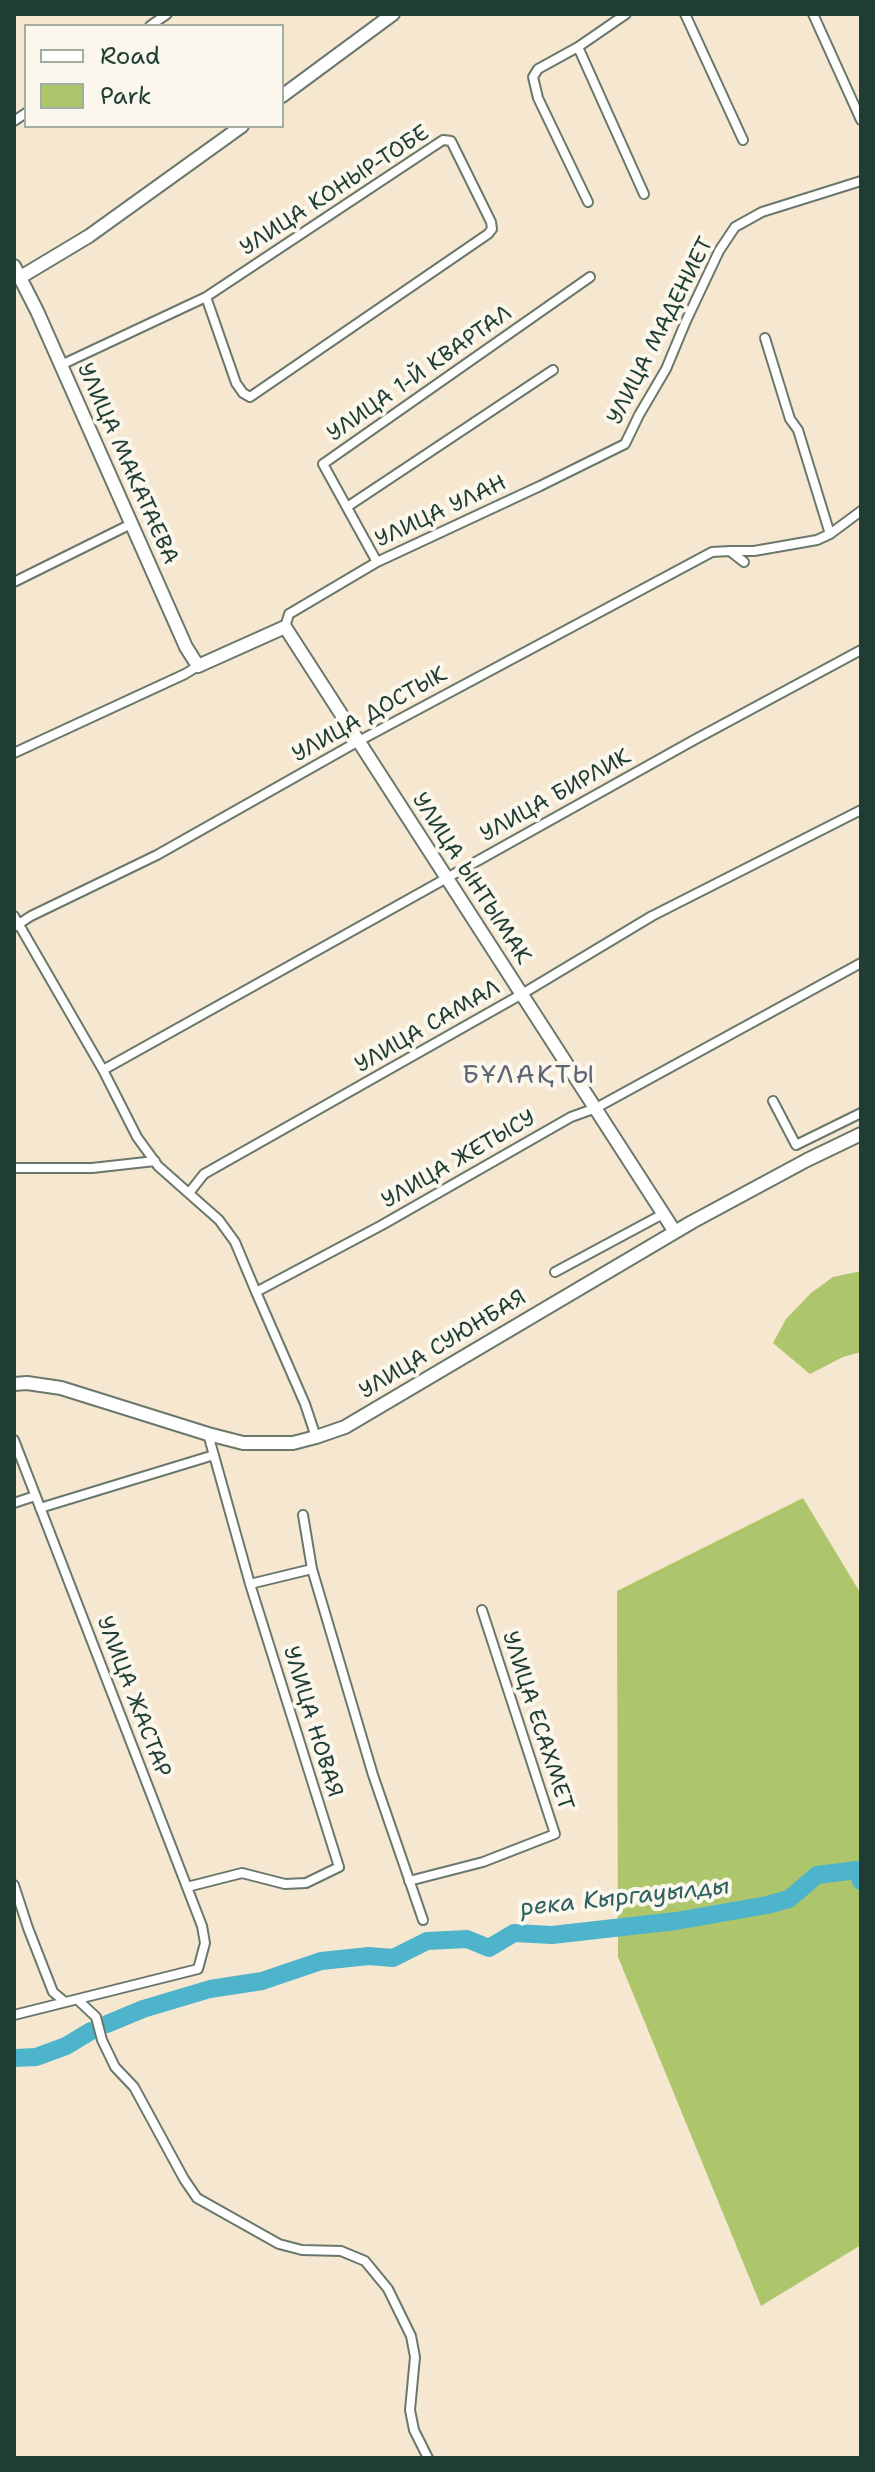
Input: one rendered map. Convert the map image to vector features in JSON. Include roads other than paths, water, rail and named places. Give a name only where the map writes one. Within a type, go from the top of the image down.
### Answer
[{"type":"street","points":[[284,95],[393,14]]},
{"type":"street","points":[[588,202],[538,98],[533,77],[538,69],[578,47],[626,14]]},
{"type":"street","points":[[685,14],[743,140]]},
{"type":"street","points":[[813,14],[861,120]]},
{"type":"street","points":[[578,47],[644,194]]},
{"type":"street","points":[[16,272],[89,236],[239,128]]},
{"type":"street","name":"УЛИЦА КОНЫР-ТОБЕ","points":[[61,365],[206,297],[443,140],[451,141],[491,222],[492,229],[488,234],[250,397],[236,383],[206,297]]},
{"type":"street","name":"УЛИЦА МАДЕНИЕТ","points":[[625,444],[666,369],[719,251],[735,227],[762,212],[861,181]]},
{"type":"street","name":"УЛИЦА МАКАТАЕВА","points":[[16,272],[37,311],[186,647],[198,666]]},
{"type":"street","name":"УЛИЦА 1-Й КВАРТАЛ","points":[[377,562],[323,464],[590,277]]},
{"type":"street","points":[[765,338],[830,534],[861,511]]},
{"type":"street","points":[[347,507],[553,370]]},
{"type":"street","name":"УЛИЦА УЛАН","points":[[285,627],[289,614],[377,562],[625,444]]},
{"type":"street","points":[[14,582],[131,524]]},
{"type":"street","name":"УЛИЦА ДОСТЫК","points":[[16,922],[157,855],[357,742],[712,552],[754,551],[817,540],[830,534]]},
{"type":"street","points":[[730,551],[744,562]]},
{"type":"street","points":[[14,753],[285,627]]},
{"type":"street","name":"УЛИЦА ЫНТЫМАК","points":[[285,627],[675,1232]]},
{"type":"street","name":"УЛИЦА БИРЛИК","points":[[103,1070],[861,650]]},
{"type":"street","name":"УЛИЦА САМАЛ","points":[[189,1193],[204,1174],[522,994],[652,916],[861,810]]},
{"type":"street","points":[[16,922],[103,1070],[137,1137],[155,1161],[219,1220],[235,1242],[305,1404],[316,1437]]},
{"type":"street","name":"УЛИЦА ЖЕТЫСУ","points":[[256,1292],[382,1225],[571,1117],[596,1108],[861,963]]},
{"type":"street","points":[[773,1101],[796,1145],[861,1113]]},
{"type":"street","name":"УЛИЦА СУЮНБАЯ","points":[[14,1384],[61,1388],[243,1443],[293,1443],[316,1437],[345,1427],[675,1232],[861,1134]]},
{"type":"street","points":[[14,1168],[92,1168],[155,1161]]},
{"type":"street","points":[[555,1272],[663,1214]]},
{"type":"street","name":"УЛИЦА НОВАЯ","points":[[187,1887],[242,1873],[285,1884],[306,1883],[339,1867],[250,1584],[208,1434]]},
{"type":"street","name":"УЛИЦА ЖАСТАР","points":[[14,1440],[205,1933],[203,1956],[198,1969],[78,2000]]},
{"type":"street","points":[[40,1508],[214,1455]]},
{"type":"street","points":[[14,1503],[35,1496]]},
{"type":"street","points":[[303,1515],[312,1569],[373,1775],[423,1920]]},
{"type":"street","points":[[250,1584],[312,1569]]},
{"type":"street","name":"УЛИЦА ЕСАХМЕТ","points":[[409,1881],[483,1862],[555,1834],[482,1610]]},
{"type":"street","points":[[14,1885],[53,1992],[65,2002]]},
{"type":"street","points":[[14,2015],[78,2000],[96,2017],[102,2040],[115,2067],[134,2087],[197,2198],[279,2244],[302,2250],[341,2251],[365,2261],[388,2289],[411,2336],[415,2357],[410,2410],[414,2430],[428,2458]]},
{"type":"waterway","name":"река Кыргауылды","points":[[107,2024],[143,2009],[210,1989],[262,1981],[321,1961],[369,1956],[393,1958],[427,1941],[467,1939],[489,1948],[514,1933],[552,1935],[676,1921],[789,1899],[817,1875],[857,1870],[861,1881]]},
{"type":"waterway","name":"река Кыргауылды","points":[[14,2058],[36,2057],[66,2046],[91,2031]]},
{"type":"district","name":"БҰЛАҚТЫ","points":[[529,1076]]}]
